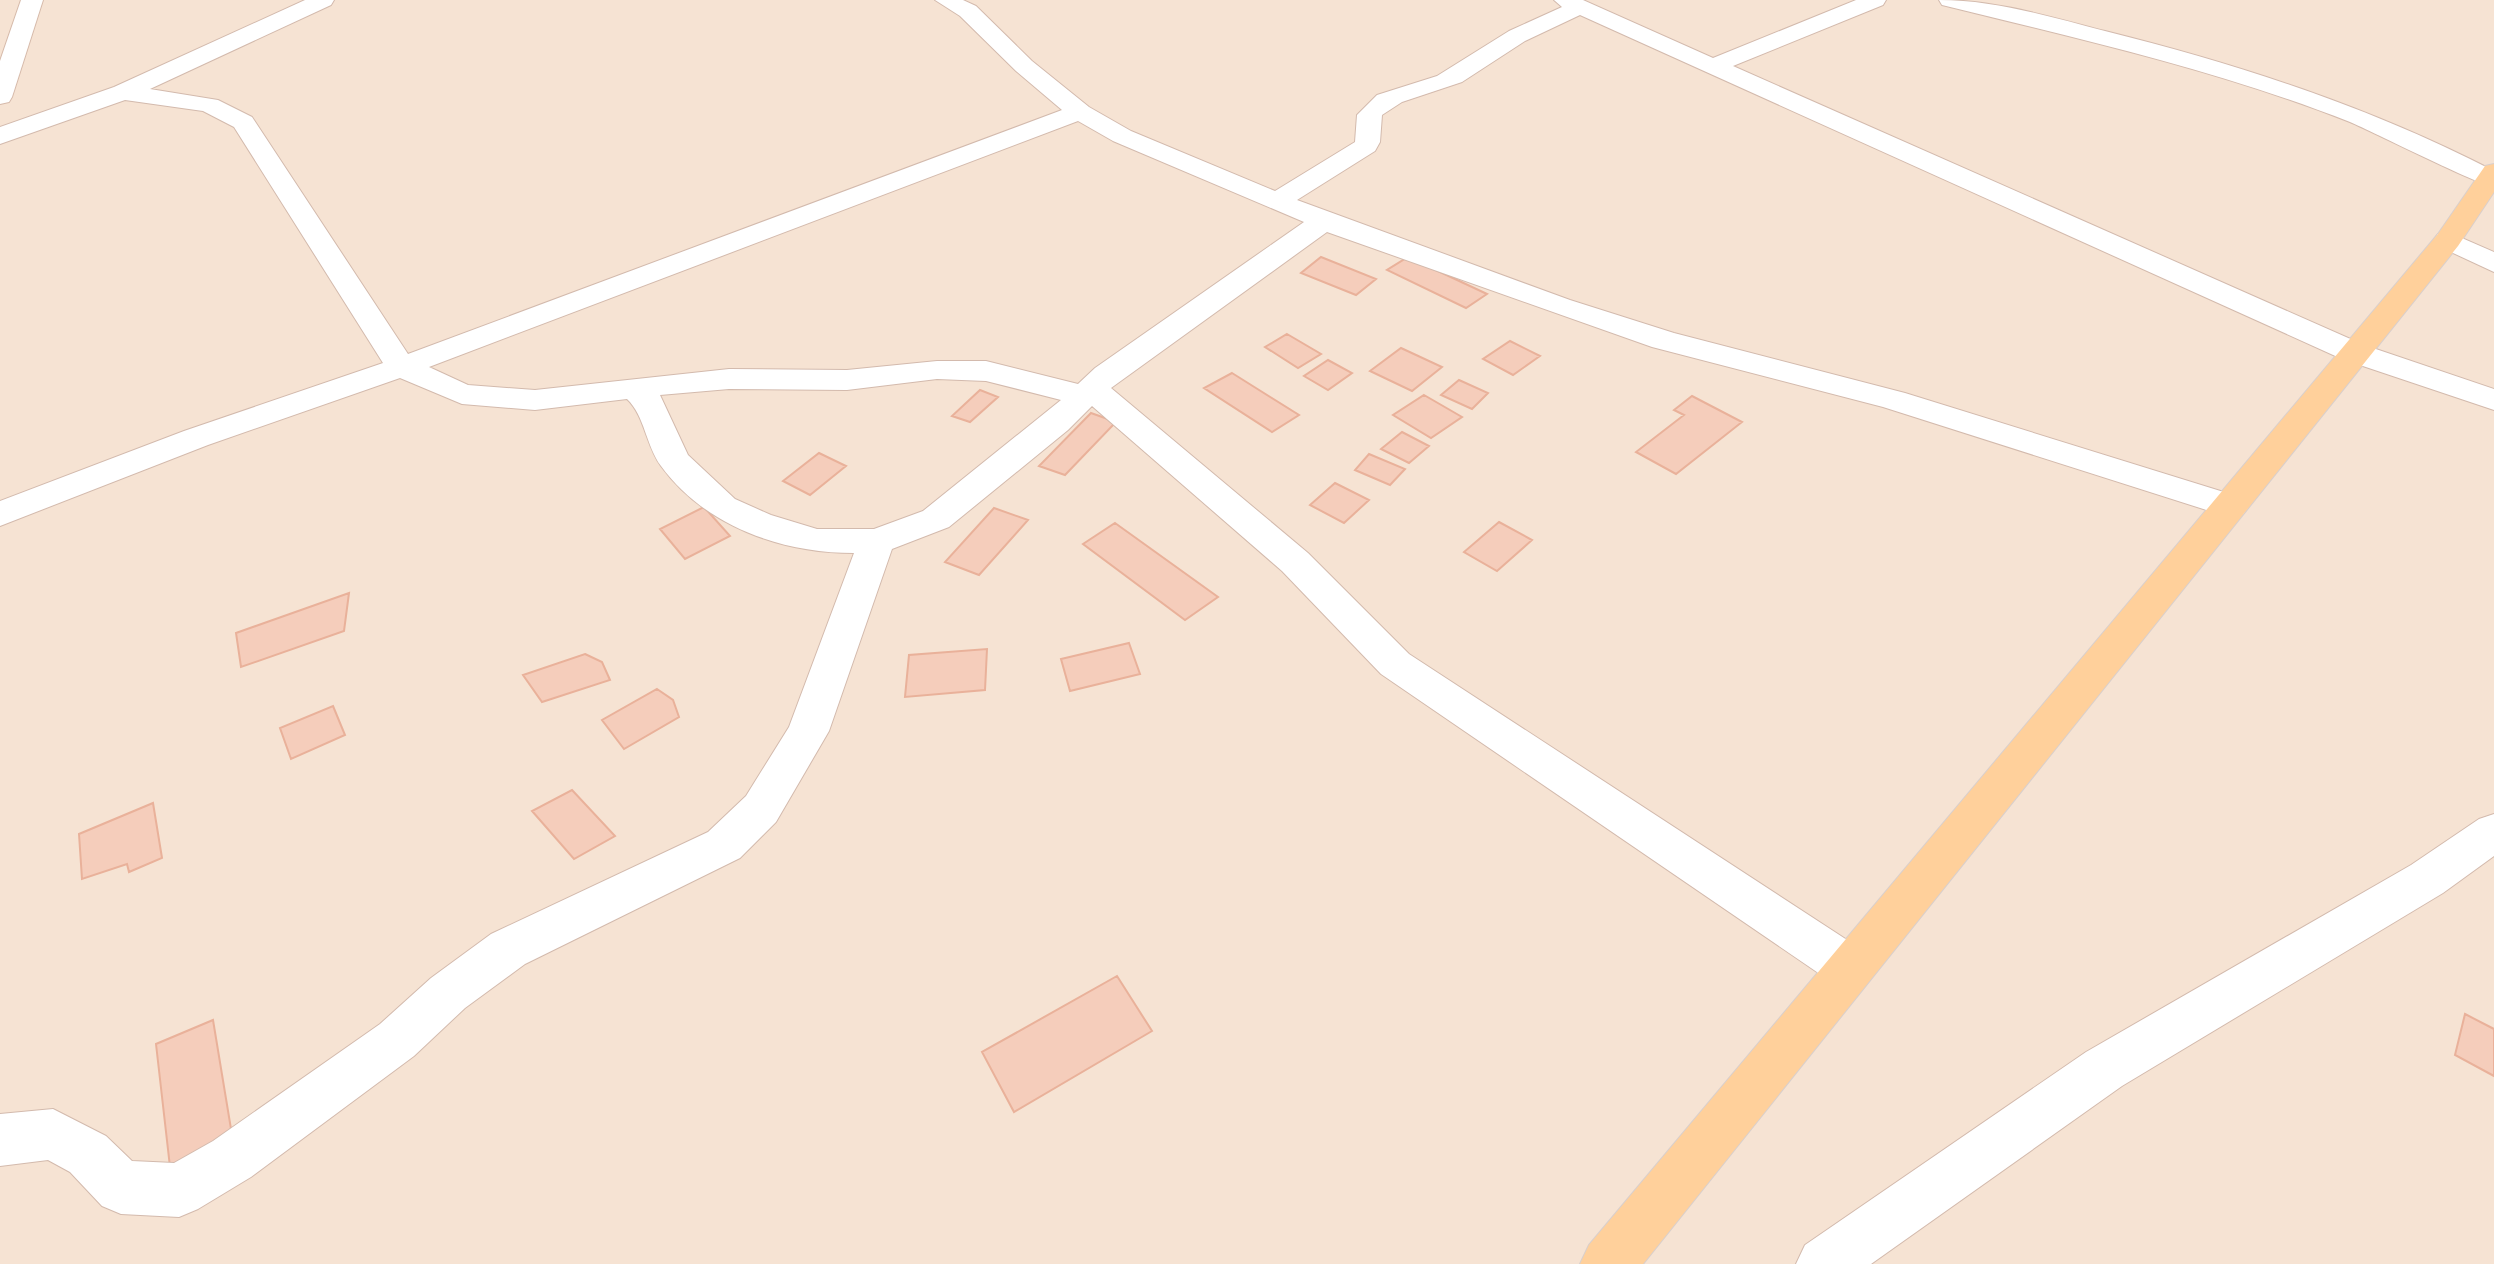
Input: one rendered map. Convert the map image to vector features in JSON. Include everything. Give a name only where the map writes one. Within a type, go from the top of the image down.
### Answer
[{"type":"main road","points":[[1608,1264],[2231,506],[2353,352],[2448,240],[2492,175]]},
{"type":"street","points":[[2,84],[32,0]]},
{"type":"street","points":[[0,136],[123,92],[323,0]]},
{"type":"street","points":[[946,0],[968,11],[1024,66],[1080,111],[1122,136],[1324,221],[1663,340],[1894,400],[2231,506]]},
{"type":"street","points":[[1711,67],[1875,0]]},
{"type":"street","points":[[1950,0],[2202,64],[2305,94],[2400,132],[2492,175]]},
{"type":"street","points":[[1277,201],[1366,146],[1367,119],[1374,108],[1397,96],[1439,83],[1474,66],[1497,47],[1573,3],[2353,352],[2494,400]]},
{"type":"street","points":[[123,92],[209,105],[243,122],[401,367],[462,394],[535,400],[729,379],[847,380],[937,370],[986,371],[1087,392],[1296,562],[1395,664],[1850,968]]},
{"type":"street","points":[[0,514],[196,438],[401,367],[1080,111]]},
{"type":"street","points":[[635,388],[647,400],[674,460],[723,507],[758,524],[817,541],[877,541],[936,519],[1056,423],[1106,375],[1324,221]]},
{"type":"street","points":[[2448,240],[2494,262]]},
{"type":"street","points":[[0,1140],[53,1134],[88,1154],[121,1187],[179,1190],[232,1159],[397,1041],[448,993],[508,949],[724,845],[761,809],[808,731],[877,541]]},
{"type":"street","points":[[1824,1264],[2104,1069],[2427,879],[2494,832]]},
{"type":"shaded area","points":[[0,0],[2494,0],[2494,1264],[0,1264]]},
{"type":"building","points":[[1321,257],[1376,279],[1356,295],[1301,273]]},
{"type":"building","points":[[1408,257],[1487,294],[1466,308],[1387,270]]},
{"type":"building","points":[[1287,334],[1321,354],[1298,368],[1265,347]]},
{"type":"building","points":[[1510,341],[1540,356],[1513,375],[1483,359]]},
{"type":"building","points":[[1401,348],[1442,367],[1412,391],[1370,371]]},
{"type":"building","points":[[1328,360],[1352,373],[1328,390],[1304,376]]},
{"type":"building","points":[[1232,373],[1299,415],[1272,432],[1204,388]]},
{"type":"building","points":[[1459,380],[1488,393],[1472,409],[1441,395]]},
{"type":"building","points":[[980,390],[998,397],[970,422],[952,416]]},
{"type":"building","points":[[1424,395],[1462,417],[1431,438],[1393,415]]},
{"type":"building","points":[[1692,396],[1742,422],[1676,474],[1636,452],[1684,415],[1674,410]]},
{"type":"building","points":[[1091,413],[1116,422],[1065,475],[1039,466]]},
{"type":"building","points":[[1402,432],[1429,446],[1409,463],[1381,449]]},
{"type":"building","points":[[819,453],[846,466],[810,495],[783,481]]},
{"type":"building","points":[[1369,454],[1405,469],[1390,485],[1355,470]]},
{"type":"building","points":[[1335,483],[1369,500],[1344,523],[1310,505]]},
{"type":"building","points":[[704,507],[730,536],[685,559],[660,529]]},
{"type":"building","points":[[994,508],[1028,520],[979,575],[945,562]]},
{"type":"building","points":[[1499,522],[1532,540],[1497,571],[1464,552]]},
{"type":"building","points":[[1115,523],[1218,597],[1185,620],[1083,544]]},
{"type":"building","points":[[349,593],[344,631],[241,667],[236,633]]},
{"type":"building","points":[[1129,643],[1140,674],[1070,691],[1061,659]]},
{"type":"building","points":[[987,649],[985,690],[905,697],[909,655]]},
{"type":"building","points":[[585,654],[602,662],[610,680],[542,702],[523,675]]},
{"type":"building","points":[[657,689],[673,700],[679,717],[624,749],[602,720]]},
{"type":"building","points":[[333,706],[345,735],[291,759],[280,728]]},
{"type":"building","points":[[572,790],[615,836],[574,859],[532,811]]},
{"type":"building","points":[[153,803],[162,858],[129,872],[127,864],[82,879],[79,834]]},
{"type":"building","points":[[1117,976],[1152,1031],[1014,1112],[982,1052]]},
{"type":"building","points":[[2465,1014],[2494,1029],[2494,1076],[2455,1055]]},
{"type":"building","points":[[213,1020],[232,1135],[170,1167],[156,1044]]}]
